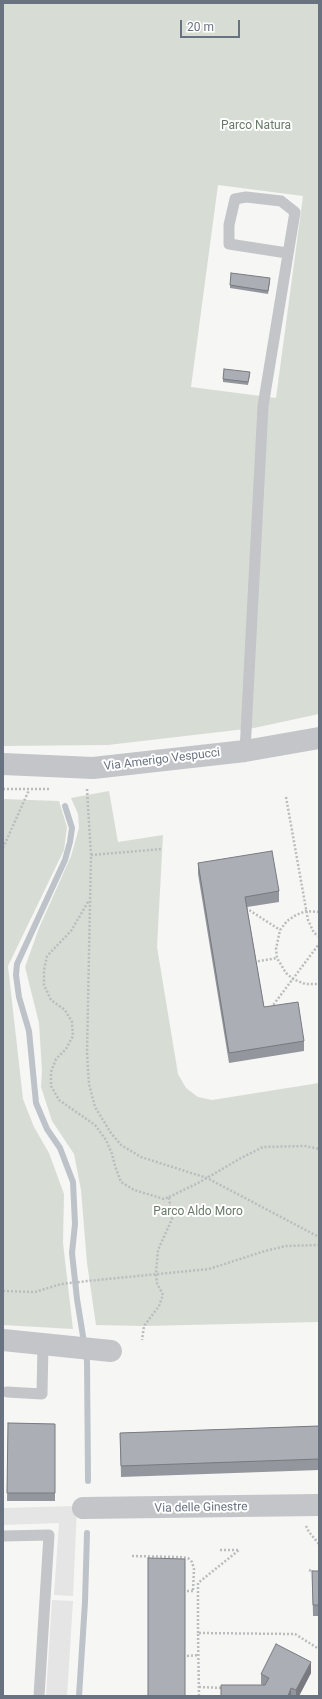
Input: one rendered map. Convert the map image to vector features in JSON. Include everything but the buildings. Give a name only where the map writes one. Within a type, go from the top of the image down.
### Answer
[{"type":"street","name":"Via Amerigo Vespucci","points":[[3,764],[94,768],[245,750],[319,738]]},
{"type":"street","points":[[3,1340],[111,1351]]},
{"type":"street","name":"Via delle Ginestre","points":[[83,1508],[319,1505]]},
{"type":"lane","points":[[245,750],[263,406],[294,212],[281,201],[246,197],[235,199],[229,224],[229,244],[287,253]]},
{"type":"lane","points":[[7,1392],[42,1394],[43,1343]]},
{"type":"lane","points":[[3,1536],[48,1535],[39,1696]]},
{"type":"path","points":[[87,787],[91,855],[87,1053],[89,1084],[95,1107],[111,1133],[121,1145],[140,1157],[207,1178],[319,1237]]},
{"type":"path","points":[[3,848],[28,790]]},
{"type":"path","points":[[286,797],[306,912],[314,933],[319,936]]},
{"type":"path","points":[[91,855],[162,849]]},
{"type":"path","points":[[89,900],[71,932],[47,956],[44,970],[44,985],[51,1000],[65,1010],[72,1022],[73,1036],[66,1049],[56,1059],[51,1072],[51,1086],[59,1100],[95,1125],[106,1140],[121,1182],[134,1190],[164,1199],[207,1178],[263,1147],[306,1146],[319,1149]]},
{"type":"path","points":[[245,907],[280,930]]},
{"type":"path","points":[[319,912],[306,912],[296,915],[287,921],[280,930],[276,944],[278,958],[284,970],[294,979],[305,984],[319,984]]},
{"type":"path","points":[[268,1013],[319,944]]},
{"type":"path","points":[[254,962],[278,958]]},
{"type":"path","points":[[142,1340],[144,1326],[159,1306],[163,1295],[157,1283],[156,1274],[158,1250],[172,1219],[169,1197]]},
{"type":"path","points":[[3,1291],[35,1292],[61,1284],[209,1269],[265,1251],[286,1246],[319,1245]]},
{"type":"path","points":[[199,1696],[198,1583],[239,1550],[220,1550]]},
{"type":"path","points":[[132,1556],[188,1558],[192,1562],[194,1569],[193,1591]]},
{"type":"path","points":[[309,1570],[319,1574]]},
{"type":"path","points":[[187,1591],[198,1590]]},
{"type":"path","points":[[198,1633],[295,1634],[319,1648]]},
{"type":"path","points":[[187,1656],[199,1655]]},
{"type":"path","points":[[199,1687],[228,1688]]},
{"type":"shaded area","points":[[77,1506],[73,1596],[54,1595],[59,1523],[3,1525],[3,1508]]},
{"type":"shaded area","points":[[52,1600],[73,1601],[67,1696],[46,1696]]},
{"type":"green space","name":"Parco Natura","points":[[3,3],[319,3],[319,714],[254,728],[108,745],[3,746]],"holes":[[[218,185],[303,196],[276,398],[191,387]]]},
{"type":"green space","name":"Parco Aldo Moro","points":[[109,791],[118,842],[163,835],[157,947],[178,1074],[186,1088],[198,1097],[212,1100],[319,1083],[319,1322],[144,1326],[96,1325],[87,1263],[81,1190],[74,1154],[52,1121],[41,1087],[42,1071],[39,1023],[25,967],[39,928],[71,856],[79,828],[78,814],[71,798]]},
{"type":"green space","points":[[3,799],[59,801],[67,827],[64,850],[8,966],[23,1099],[34,1127],[49,1153],[64,1194],[63,1243],[73,1329],[3,1325]]},
{"type":"waterway","points":[[65,806],[72,828],[65,860],[17,964],[16,975],[19,997],[29,1031],[36,1103],[47,1129],[60,1148],[73,1182],[75,1224],[72,1253],[77,1299],[87,1361],[88,1481]]},
{"type":"waterway","points":[[79,1696],[85,1602],[87,1533]]}]
